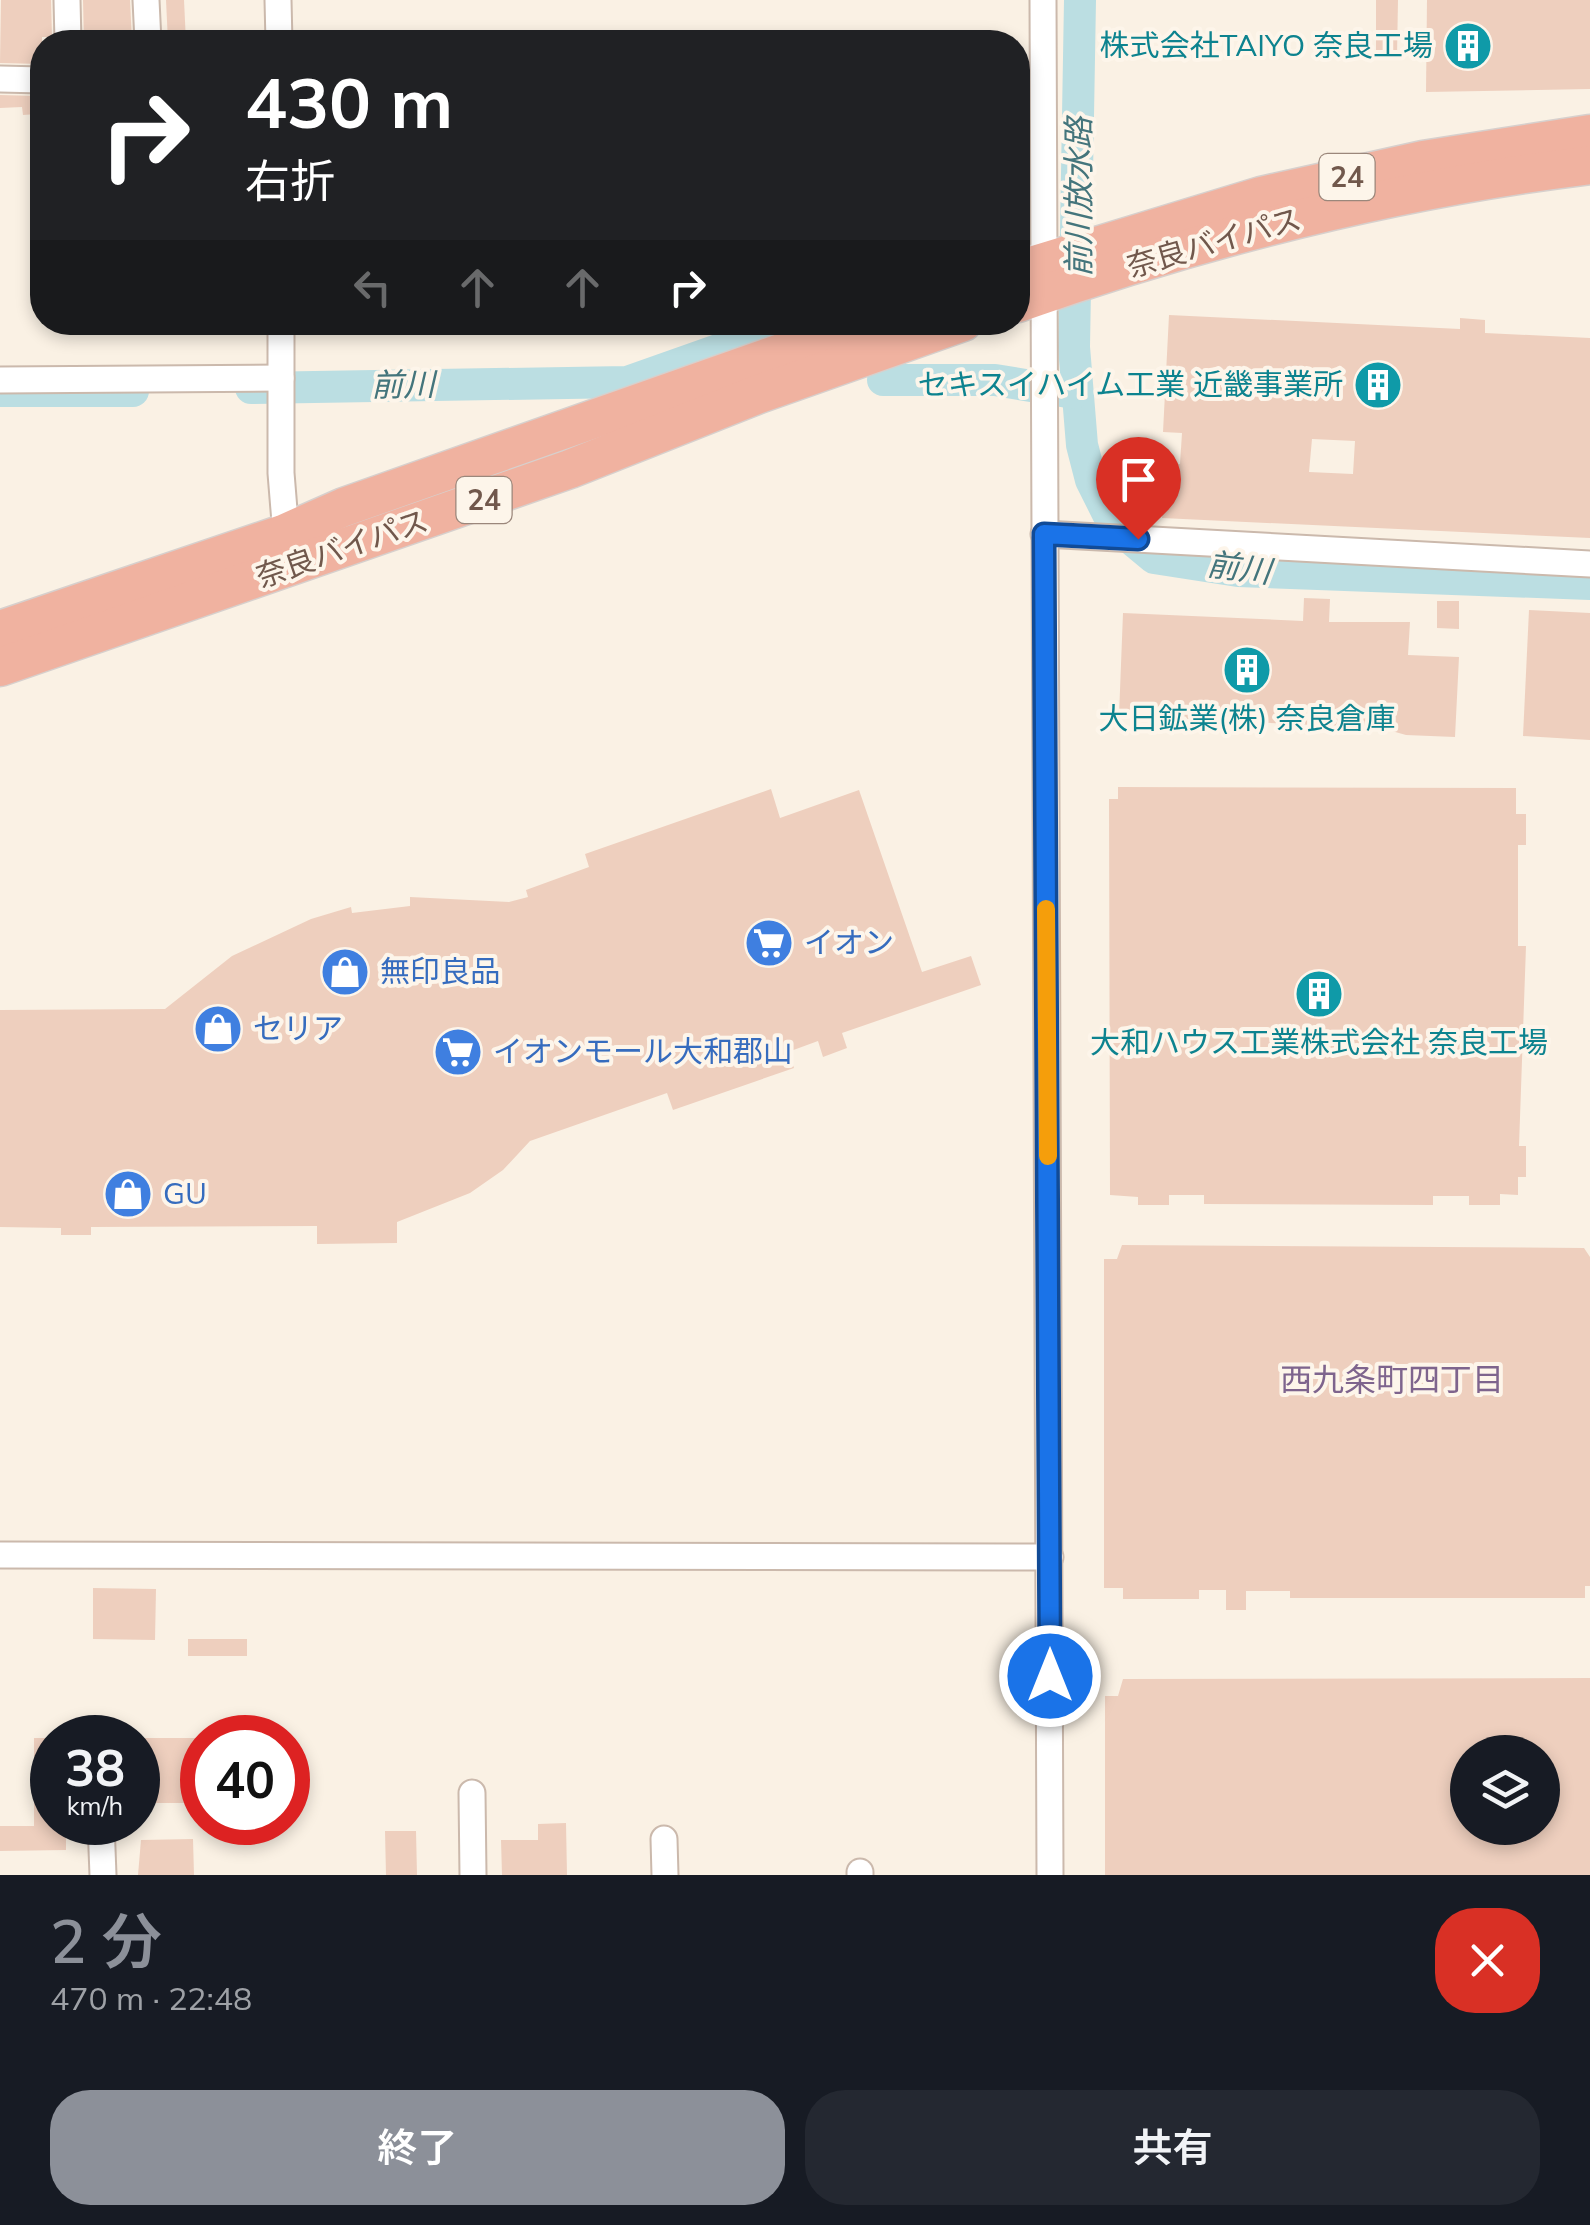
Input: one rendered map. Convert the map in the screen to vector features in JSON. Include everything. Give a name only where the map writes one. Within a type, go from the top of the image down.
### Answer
[{"type":"highway","name":"奈良バイパス","points":[[1112,257],[1261,196],[1423,160],[1590,134]]},
{"type":"highway","name":"奈良バイパス","points":[[1043,278],[1112,257],[1426,190],[1590,165]]},
{"type":"highway","name":"奈良バイパス","points":[[0,667],[287,550],[344,507],[832,335]]},
{"type":"highway","name":"奈良バイパス","points":[[0,630],[570,469],[759,394],[926,335]]},
{"type":"street","points":[[68,0],[68,30]]},
{"type":"street","points":[[146,0],[147,30]]},
{"type":"street","points":[[278,0],[278,30]]},
{"type":"street","points":[[1043,0],[1050,1875]]},
{"type":"street","points":[[0,79],[30,80]]},
{"type":"street","points":[[280,335],[287,550]]},
{"type":"street","points":[[0,380],[281,389]]},
{"type":"street","points":[[1044,534],[1590,564]]},
{"type":"street","points":[[0,1555],[1050,1557]]},
{"type":"street","points":[[472,1793],[473,1875]]},
{"type":"street","points":[[664,1839],[665,1875]]},
{"type":"street","points":[[101,1845],[102,1875]]},
{"type":"building","points":[[1,0],[51,0],[52,30],[30,30],[30,64],[0,63]]},
{"type":"building","points":[[83,0],[130,0],[131,30],[84,30]]},
{"type":"building","points":[[166,0],[184,0],[185,30],[167,30]]},
{"type":"building","points":[[1376,0],[1398,0],[1397,56],[1376,56]]},
{"type":"building","points":[[1427,0],[1590,0],[1590,89],[1426,92]]},
{"type":"building","points":[[0,95],[30,96],[30,114],[23,115],[22,107],[0,108]]},
{"type":"building","points":[[1169,315],[1460,329],[1460,318],[1485,320],[1485,333],[1590,338],[1590,538],[1162,518],[1165,464],[1180,464],[1182,433],[1163,432]],"holes":[[[1312,439],[1355,441],[1353,474],[1309,472]]]},
{"type":"building","name":"大日鉱業(株) 奈良倉庫","points":[[1304,598],[1330,599],[1329,622],[1410,622],[1408,655],[1459,657],[1455,737],[1406,735],[1381,728],[1119,716],[1123,613],[1303,621]]},
{"type":"building","points":[[1437,601],[1459,601],[1459,629],[1437,628]]},
{"type":"building","points":[[1529,610],[1590,613],[1590,740],[1523,736]]},
{"type":"building","name":"大和ハウス工業株式会社 奈良工場","points":[[1118,787],[1516,788],[1516,814],[1526,814],[1526,845],[1518,845],[1518,946],[1526,946],[1519,1146],[1526,1146],[1526,1177],[1518,1177],[1518,1195],[1500,1194],[1500,1205],[1469,1205],[1469,1196],[1433,1196],[1433,1205],[1204,1204],[1204,1195],[1169,1195],[1169,1205],[1138,1205],[1138,1197],[1110,1195],[1109,799],[1118,799]]},
{"type":"building","points":[[771,789],[780,818],[859,790],[922,972],[971,956],[981,985],[842,1033],[847,1048],[823,1057],[818,1041],[788,1052],[794,1068],[673,1110],[667,1093],[530,1141],[503,1170],[470,1193],[397,1222],[397,1243],[317,1244],[317,1226],[91,1227],[91,1235],[61,1235],[61,1228],[0,1227],[0,1010],[165,1009],[232,956],[311,919],[351,907],[352,913],[410,906],[410,897],[509,902],[528,897],[526,890],[589,867],[585,854]]},
{"type":"building","points":[[1122,1245],[1584,1248],[1590,1257],[1590,1586],[1585,1586],[1585,1598],[1290,1598],[1290,1591],[1246,1591],[1246,1610],[1226,1610],[1226,1590],[1199,1590],[1199,1599],[1123,1599],[1123,1588],[1104,1588],[1104,1259],[1117,1259]]},
{"type":"building","points":[[93,1588],[156,1589],[155,1640],[93,1639]]},
{"type":"building","points":[[188,1639],[247,1639],[247,1656],[188,1656]]},
{"type":"building","points":[[1590,1678],[1590,1875],[1105,1875],[1105,1696],[1118,1696],[1123,1679]]},
{"type":"building","points":[[160,1738],[180,1738],[180,1803],[160,1803]]},
{"type":"building","points":[[566,1823],[567,1875],[502,1875],[501,1840],[538,1840],[538,1824]]},
{"type":"building","points":[[0,1826],[30,1826],[30,1845],[66,1845],[66,1850],[0,1851]]},
{"type":"building","points":[[385,1831],[416,1831],[417,1875],[386,1875]]},
{"type":"building","points":[[180,1839],[180,1845],[193,1845],[194,1875],[138,1875],[141,1845],[160,1845],[160,1840]]},
{"type":"waterway","name":"前川","points":[[1080,0],[1074,347],[1082,445],[1091,480],[1113,524],[1154,558],[1238,571],[1590,584]]},
{"type":"waterway","name":"前川","points":[[251,388],[627,382],[760,335]]},
{"type":"waterway","name":"前川","points":[[883,380],[995,380],[1074,393]]},
{"type":"waterway","name":"前川","points":[[0,391],[133,391]]},
{"type":"slow traffic","points":[[1046,909],[1048,1156]]},
{"type":"place","name":"株式会社TAIYO 奈良工場","points":[[1468,46]]},
{"type":"place","name":"セキスイハイム工業 近畿事業所","points":[[1378,385]]},
{"type":"place","name":"大日鉱業(株) 奈良倉庫","points":[[1247,670]]},
{"type":"place","name":"イオン","points":[[769,943]]},
{"type":"place","name":"無印良品","points":[[345,972]]},
{"type":"place","name":"大和ハウス工業株式会社 奈良工場","points":[[1319,994]]},
{"type":"place","name":"セリア","points":[[218,1029]]},
{"type":"place","name":"イオンモール大和郡山","points":[[458,1052]]},
{"type":"place","name":"GU","points":[[128,1194]]},
{"type":"district","name":"西九条町四丁目","points":[[1392,1380]]},
{"type":"route","points":[[1050,1676],[1044,534],[1138,539]]},
{"type":"water label","name":"前川放水路","points":[[1079,197]]}]
